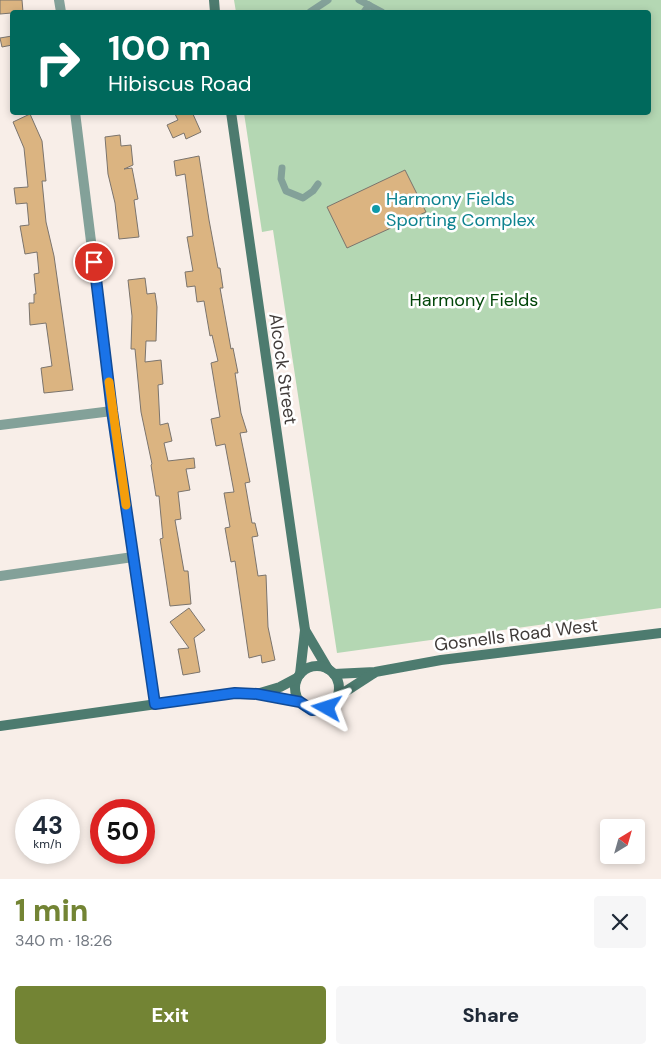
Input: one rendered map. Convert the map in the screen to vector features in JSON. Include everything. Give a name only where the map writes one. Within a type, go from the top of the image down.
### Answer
[{"type":"main road","name":"Alcock Street","points":[[231,115],[305,630],[299,676]]},
{"type":"main road","name":"Alcock Street","points":[[305,630],[331,672]]},
{"type":"main road","name":"Gosnells Road West","points":[[257,694],[280,687],[316,666],[331,672],[375,672],[441,660],[661,633]]},
{"type":"main road","points":[[331,672],[339,685],[337,697]]},
{"type":"main road","name":"Gosnells Road West","points":[[0,726],[235,693],[257,694],[300,702],[312,710],[320,710],[327,708],[337,697],[375,672]]},
{"type":"main road","points":[[299,676],[295,690],[300,702]]},
{"type":"street","points":[[75,115],[112,411],[155,704]]},
{"type":"street","points":[[0,425],[112,411]]},
{"type":"street","points":[[0,576],[133,557]]},
{"type":"lane","points":[[313,10],[328,0]]},
{"type":"lane","points":[[359,0],[378,10]]},
{"type":"lane","points":[[365,10],[369,5]]},
{"type":"lane","points":[[282,168],[281,179],[286,191],[303,198],[313,191],[318,184]]},
{"type":"green space","name":"Harmony Fields","points":[[234,0],[661,0],[661,608],[337,653],[273,230],[262,232],[244,115],[651,115],[651,10],[236,10]]},
{"type":"building","points":[[0,0],[22,0],[23,10],[10,10],[10,13],[0,14]]},
{"type":"building","points":[[10,36],[10,45],[2,47],[0,38]]},
{"type":"building","points":[[30,115],[42,141],[46,181],[42,181],[46,222],[54,256],[73,390],[44,393],[41,368],[52,366],[46,323],[30,325],[29,303],[34,303],[34,294],[36,294],[34,274],[39,273],[37,252],[25,254],[20,226],[29,225],[27,203],[16,204],[14,188],[28,187],[24,148],[13,122]]},
{"type":"building","points":[[176,115],[193,115],[201,132],[186,139],[184,133],[173,138],[167,125],[178,120]]},
{"type":"building","points":[[120,135],[121,146],[131,145],[133,165],[124,169],[132,168],[138,199],[134,200],[139,237],[119,239],[115,203],[108,174],[105,137]]},
{"type":"building","points":[[199,156],[218,268],[220,268],[223,288],[220,288],[231,349],[233,348],[238,373],[235,373],[241,413],[247,432],[240,433],[250,482],[245,483],[252,523],[255,523],[258,536],[252,537],[258,576],[266,575],[268,627],[275,660],[262,663],[261,655],[249,658],[235,561],[231,562],[225,528],[230,527],[224,493],[234,492],[225,444],[216,446],[211,419],[220,417],[211,363],[218,361],[212,335],[210,336],[204,301],[197,302],[195,286],[187,287],[185,272],[193,271],[187,237],[193,236],[185,174],[176,176],[174,161]]},
{"type":"building","name":"Harmony Fields Sporting Complex","points":[[405,170],[426,212],[347,248],[327,207]]},
{"type":"building","points":[[145,278],[147,294],[155,293],[157,307],[156,341],[146,341],[145,362],[161,360],[163,384],[158,385],[160,425],[168,423],[172,441],[164,443],[168,461],[194,458],[195,468],[186,469],[190,490],[178,492],[181,519],[175,520],[184,571],[188,571],[191,604],[170,606],[160,539],[163,538],[159,496],[156,496],[152,464],[141,412],[135,349],[131,349],[132,316],[128,280]]},
{"type":"building","points":[[189,608],[205,630],[194,638],[200,672],[183,675],[178,649],[189,648],[170,622]]},
{"type":"slow traffic","points":[[109,382],[126,505]]},
{"type":"place","name":"Harmony Fields Sporting Complex","points":[[376,209]]},
{"type":"route","points":[[94,262],[112,411],[155,704],[235,693],[257,694],[300,702],[312,710],[327,708]]}]
